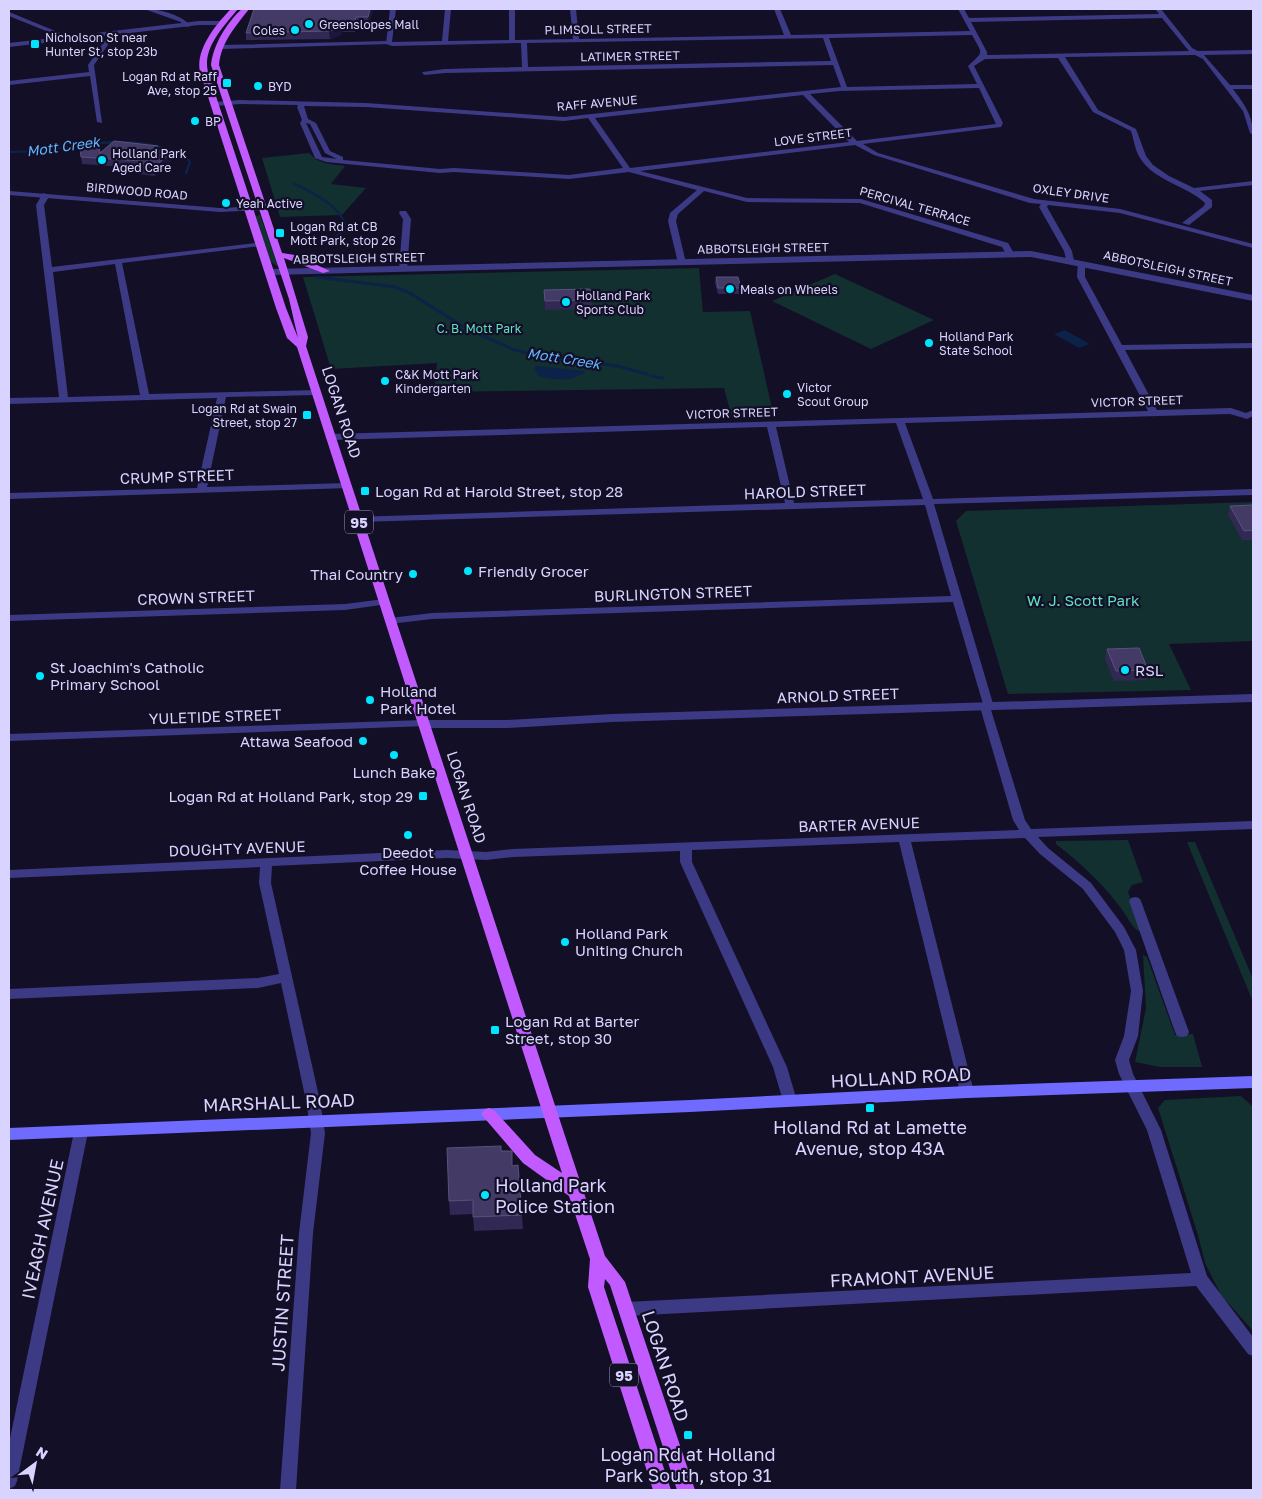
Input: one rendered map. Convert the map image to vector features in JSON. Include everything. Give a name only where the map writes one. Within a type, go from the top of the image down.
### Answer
[{"type":"main road","points":[[202,60],[223,23],[235,9]]},
{"type":"main road","name":"LOGAN ROAD","points":[[246,9],[233,24],[225,38],[215,58],[215,65],[284,272],[303,337],[301,346]]},
{"type":"main road","points":[[223,23],[233,24]]},
{"type":"main road","points":[[202,60],[213,50],[220,48]]},
{"type":"main road","name":"LOGAN ROAD","points":[[202,60],[292,338],[301,346],[598,1259],[617,1282],[686,1490]]},
{"type":"main road","points":[[278,255],[292,257],[326,270]]},
{"type":"main road","name":"HOLLAND ROAD","points":[[550,1112],[967,1092],[1132,1088],[1253,1082]]},
{"type":"main road","name":"MARSHALL ROAD","points":[[9,1134],[316,1120],[550,1112]]},
{"type":"main road","points":[[489,1114],[529,1159],[576,1192]]},
{"type":"main road","name":"LOGAN ROAD","points":[[598,1259],[596,1287],[662,1490]]},
{"type":"street","points":[[147,9],[186,26],[208,26],[219,30]]},
{"type":"street","points":[[388,44],[393,9]]},
{"type":"street","points":[[445,43],[448,9]]},
{"type":"street","points":[[512,9],[512,42]]},
{"type":"street","points":[[573,9],[576,40]]},
{"type":"street","points":[[777,9],[788,36]]},
{"type":"street","points":[[961,9],[984,52],[983,57]]},
{"type":"street","points":[[1158,9],[1190,50],[1205,58],[1228,87],[1246,111],[1253,133]]},
{"type":"street","points":[[9,14],[68,38]]},
{"type":"street","points":[[966,20],[1164,16]]},
{"type":"street","points":[[9,45],[223,23]]},
{"type":"street","name":"PLIMSOLL STREET","points":[[220,48],[975,33]]},
{"type":"street","points":[[100,122],[91,64],[113,34]]},
{"type":"street","points":[[825,36],[845,89]]},
{"type":"street","points":[[225,38],[238,44],[254,46]]},
{"type":"street","points":[[524,42],[525,70]]},
{"type":"street","points":[[980,86],[971,66],[983,57],[1253,52]]},
{"type":"street","points":[[1060,56],[1095,111],[1134,130],[1142,157],[1148,164],[1170,179],[1194,190],[1209,202],[1208,207],[1186,223]]},
{"type":"street","name":"LATIMER STREET","points":[[425,74],[835,63]]},
{"type":"street","points":[[9,84],[92,74]]},
{"type":"street","name":"RAFF AVENUE","points":[[216,104],[366,105],[546,118],[590,116],[804,92],[845,89],[980,86]]},
{"type":"street","name":"LOVE STREET","points":[[302,104],[300,107],[305,120],[303,123],[319,158],[440,171],[454,170],[556,177],[858,145],[999,126],[1000,122],[980,86]]},
{"type":"street","points":[[1228,87],[1253,87]]},
{"type":"street","name":"OXLEY DRIVE","points":[[804,92],[858,145],[876,154],[1045,203],[1120,211],[1253,246]]},
{"type":"street","points":[[590,116],[624,166],[629,170]]},
{"type":"street","name":"OXLEY DRIVE","points":[[858,145],[1053,199],[1127,208],[1186,223],[1218,232],[1253,246]]},
{"type":"street","name":"PERCIVAL TERRACE","points":[[629,170],[747,200],[861,201],[1005,245],[1011,255]]},
{"type":"street","points":[[1194,190],[1253,183]]},
{"type":"street","points":[[682,263],[672,221],[674,214],[702,190]]},
{"type":"street","name":"BIRDWOOD ROAD","points":[[9,193],[220,210],[262,208]]},
{"type":"street","points":[[46,195],[40,205],[64,392],[63,400]]},
{"type":"street","points":[[1045,203],[1043,207],[1068,251],[1070,260]]},
{"type":"street","points":[[403,213],[407,219],[403,269]]},
{"type":"street","points":[[49,270],[260,244]]},
{"type":"street","name":"ABBOTSLEIGH STREET","points":[[270,272],[1042,255],[1253,298]]},
{"type":"street","points":[[118,262],[145,398]]},
{"type":"street","points":[[1081,263],[1081,277],[1154,413]]},
{"type":"street","points":[[1120,348],[1253,345]]},
{"type":"street","points":[[9,401],[316,392]]},
{"type":"street","points":[[201,491],[222,395]]},
{"type":"street","name":"VICTOR STREET","points":[[330,437],[1231,411],[1250,415]]},
{"type":"street","points":[[1250,415],[1253,425]]},
{"type":"street","points":[[900,421],[929,502],[1020,820],[1028,834],[1044,851],[1087,886],[1106,909],[1128,946],[1134,966],[1137,991],[1131,1036],[1122,1060],[1132,1088],[1154,1130],[1200,1279],[1253,1349]]},
{"type":"street","points":[[771,424],[790,506]]},
{"type":"street","name":"CRUMP STREET","points":[[9,496],[347,486]]},
{"type":"street","name":"HAROLD STREET","points":[[358,519],[1253,492]]},
{"type":"street","name":"BURLINGTON STREET","points":[[390,620],[452,615],[958,599]]},
{"type":"street","name":"CROWN STREET","points":[[9,618],[344,607],[384,602]]},
{"type":"street","name":"ARNOLD STREET","points":[[423,724],[481,725],[612,718],[1253,698]]},
{"type":"street","name":"YULETIDE STREET","points":[[9,738],[423,724]]},
{"type":"street","name":"BARTER AVENUE","points":[[466,855],[486,856],[513,853],[1253,825]]},
{"type":"street","points":[[904,838],[967,1092]]},
{"type":"street","points":[[686,847],[686,862],[780,1067],[790,1100]]},
{"type":"street","name":"DOUGHTY AVENUE","points":[[9,874],[466,855]]},
{"type":"street","name":"JUSTIN STREET","points":[[266,863],[265,883],[318,1133],[306,1234],[288,1490]]},
{"type":"street","points":[[1135,900],[1182,1032]]},
{"type":"street","points":[[1128,946],[1151,945]]},
{"type":"street","points":[[9,994],[258,983],[286,977]]},
{"type":"street","name":"IVEAGH AVENUE","points":[[9,1481],[81,1132]]},
{"type":"street","name":"FRAMONT AVENUE","points":[[626,1310],[1200,1279]]},
{"type":"green space","points":[[309,153],[321,161],[345,166],[331,184],[366,188],[342,215],[280,217],[262,158]]},
{"type":"green space","points":[[260,215],[277,266],[270,261],[256,216]]},
{"type":"green space","name":"C. B. Mott Park","points":[[699,268],[703,312],[750,311],[774,417],[732,418],[724,388],[434,392],[437,363],[331,369],[303,277]]},
{"type":"green space","points":[[835,274],[934,320],[871,349],[772,301]]},
{"type":"green space","name":"W. J. Scott Park","points":[[1253,502],[1253,641],[1169,644],[1191,690],[1008,694],[956,521],[966,511]]},
{"type":"green space","points":[[1128,840],[1143,882],[1132,885],[1128,892],[1144,933],[1134,927],[1116,901],[1100,883],[1056,844],[1056,841]]},
{"type":"green space","points":[[1187,842],[1195,842],[1253,979],[1253,1002]]},
{"type":"green space","points":[[1143,955],[1147,957],[1175,1035],[1193,1034],[1202,1067],[1160,1067],[1135,1062],[1146,1008]]},
{"type":"green space","points":[[1241,1096],[1253,1107],[1253,1331],[1221,1295],[1205,1263],[1158,1108],[1165,1100]]},
{"type":"water","points":[[1065,330],[1090,344],[1079,348],[1054,334]]},
{"type":"water","points":[[536,366],[586,371],[570,379],[551,379],[538,376],[534,368]]},
{"type":"building","name":"Greenslopes Mall","points":[[254,9],[370,9],[368,17],[356,17],[354,24],[342,24],[340,28],[329,31],[246,33]]},
{"type":"building","points":[[114,141],[158,146],[154,150],[171,152],[154,168],[136,167],[142,161],[81,157],[80,147],[99,145],[100,153]]},
{"type":"building","points":[[716,277],[738,277],[741,288],[718,288]]},
{"type":"building","points":[[590,289],[591,300],[545,301],[544,290]]},
{"type":"building","points":[[1253,505],[1253,530],[1244,531],[1230,506]]},
{"type":"building","points":[[1139,648],[1148,670],[1116,671],[1107,649]]},
{"type":"building","name":"Holland Park Police Station","points":[[501,1146],[501,1151],[512,1151],[512,1166],[518,1165],[522,1215],[473,1217],[473,1200],[449,1201],[447,1148]]},
{"type":"waterway","name":"Mott Creek","points":[[9,152],[107,142],[147,144],[174,151],[185,157],[190,162],[186,173]]},
{"type":"waterway","name":"Mott Creek","points":[[295,184],[326,202],[339,214],[347,229],[336,236]]},
{"type":"waterway","name":"Mott Creek","points":[[317,277],[395,287],[410,293],[467,329],[512,349],[539,356],[617,366],[647,374]]},
{"type":"waterway","name":"Mott Creek","points":[[651,376],[663,378]]},
{"type":"place","name":"Greenslopes Mall","points":[[309,24]]},
{"type":"place","name":"Coles","points":[[295,30]]},
{"type":"place","name":"Nicholson St near Hunter St, stop 23b","points":[[35,44]]},
{"type":"place","name":"Logan Rd at Raff Ave, stop 25","points":[[227,83]]},
{"type":"place","name":"BYD","points":[[258,86]]},
{"type":"place","name":"BP","points":[[195,121]]},
{"type":"place","name":"Holland Park Aged Care","points":[[102,160]]},
{"type":"place","name":"Yeah Active","points":[[226,203]]},
{"type":"place","name":"Logan Rd at CB Mott Park, stop 26","points":[[280,233]]},
{"type":"place","name":"Meals on Wheels","points":[[730,289]]},
{"type":"place","name":"Holland Park Sports Club","points":[[566,302]]},
{"type":"place","name":"Holland Park State School","points":[[929,343]]},
{"type":"place","name":"C&K Mott Park Kindergarten","points":[[385,381]]},
{"type":"place","name":"Victor Scout Group","points":[[787,394]]},
{"type":"place","name":"Logan Rd at Swain Street, stop 27","points":[[307,415]]},
{"type":"place","name":"Logan Rd at Harold Street, stop 28","points":[[365,491]]},
{"type":"place","name":"Friendly Grocer","points":[[468,571]]},
{"type":"place","name":"Thai Country","points":[[413,574]]},
{"type":"place","name":"RSL","points":[[1125,670]]},
{"type":"place","name":"St Joachim's Catholic Primary School","points":[[40,676]]},
{"type":"place","name":"Holland Park Hotel","points":[[370,700]]},
{"type":"place","name":"Attawa Seafood","points":[[363,741]]},
{"type":"place","name":"Lunch Bake","points":[[394,755]]},
{"type":"place","name":"Logan Rd at Holland Park, stop 29","points":[[423,796]]},
{"type":"place","name":"Deedot Coffee House","points":[[408,835]]},
{"type":"place","name":"Holland Park Uniting Church","points":[[565,942]]},
{"type":"place","name":"Logan Rd at Barter Street, stop 30","points":[[495,1030]]},
{"type":"place","name":"Holland Rd at Lamette Avenue, stop 43A","points":[[870,1108]]},
{"type":"place","name":"Holland Park Police Station","points":[[485,1195]]},
{"type":"place","name":"Logan Rd at Holland Park South, stop 31","points":[[688,1435]]}]
